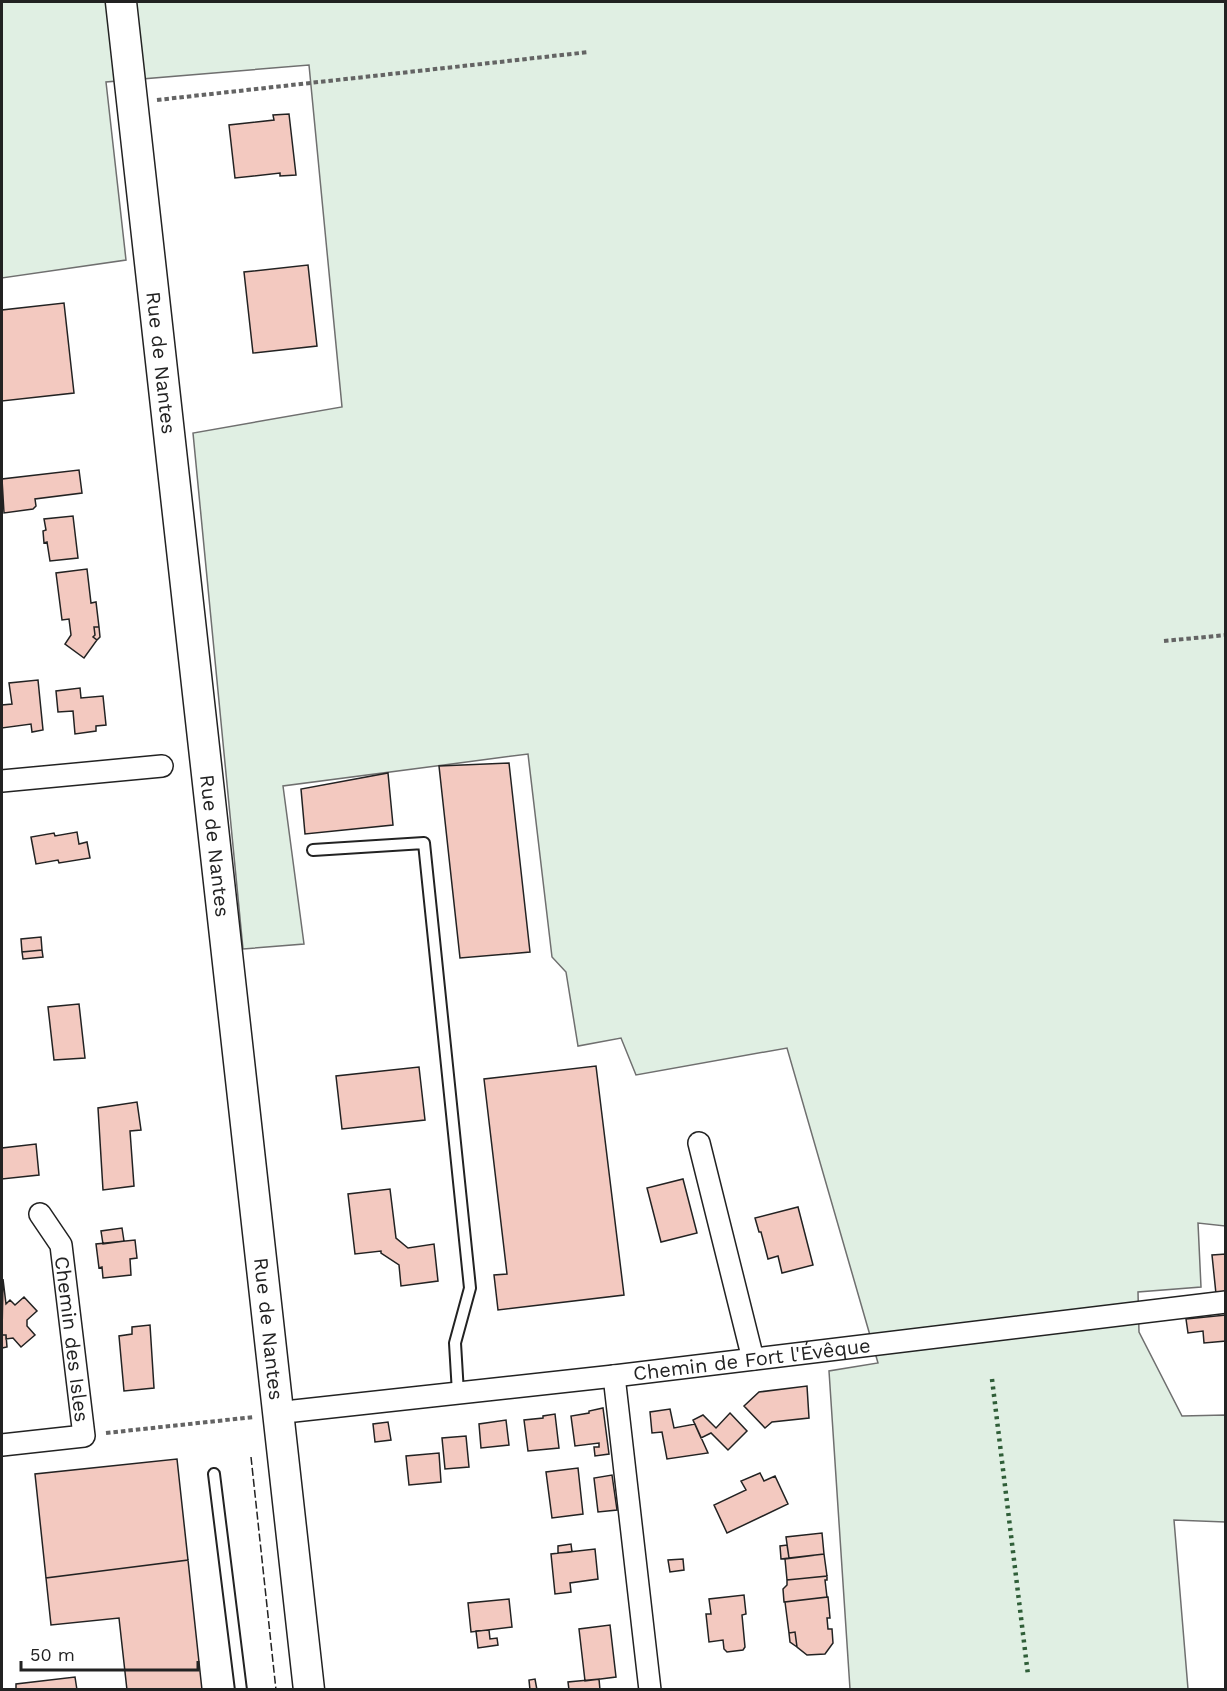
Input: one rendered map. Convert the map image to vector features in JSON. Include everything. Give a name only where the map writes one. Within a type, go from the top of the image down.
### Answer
[{"type":"main road","name":"Rue de Nantes","points":[[121,2],[309,1689]]},
{"type":"street","points":[[2,781],[162,766]]},
{"type":"street","points":[[699,1143],[753,1359]]},
{"type":"street","name":"Chemin des Isles","points":[[2,1445],[84,1436],[61,1245],[40,1214]]},
{"type":"street","name":"Chemin de Fort l'Évêque","points":[[278,1414],[1226,1302]]},
{"type":"street","points":[[614,1376],[650,1689]]},
{"type":"lane","points":[[313,850],[424,843],[470,1288],[455,1343],[458,1393]]},
{"type":"lane","points":[[214,1474],[241,1689]]},
{"type":"path","points":[[132,103],[589,52]]},
{"type":"path","points":[[1164,641],[1226,635]]},
{"type":"path","name":"Chemin des Isles","points":[[84,1436],[278,1414]]},
{"type":"green space","points":[[2,2],[1225,2],[1225,1226],[1198,1223],[1201,1287],[1138,1292],[1139,1332],[1182,1416],[1225,1415],[1225,1522],[1174,1520],[1188,1689],[850,1689],[829,1371],[878,1363],[787,1048],[636,1075],[621,1038],[578,1046],[566,972],[552,957],[528,754],[283,786],[304,944],[243,949],[193,433],[342,407],[309,65],[106,82],[126,260],[2,278]]},
{"type":"building","points":[[289,114],[296,175],[280,176],[280,173],[235,178],[229,125],[274,120],[273,115]]},
{"type":"building","points":[[308,265],[317,346],[253,353],[244,272]]},
{"type":"building","points":[[64,303],[74,393],[2,401],[2,310]]},
{"type":"building","points":[[79,470],[82,493],[35,499],[36,506],[33,509],[4,513],[2,479]]},
{"type":"building","points":[[73,516],[78,558],[50,561],[47,542],[44,543],[43,531],[46,530],[44,519]]},
{"type":"building","points":[[87,569],[91,603],[96,602],[99,627],[94,627],[93,637],[97,640],[84,658],[65,644],[71,635],[69,619],[62,620],[56,573]]},
{"type":"building","points":[[94,627],[99,627],[100,637],[97,640],[93,637]]},
{"type":"building","points":[[38,680],[43,730],[32,732],[31,724],[2,728],[2,705],[12,704],[9,683]]},
{"type":"building","points":[[80,688],[81,698],[103,696],[106,725],[96,726],[96,731],[75,734],[73,711],[58,712],[56,691]]},
{"type":"building","points":[[509,763],[530,952],[460,958],[439,766]]},
{"type":"building","points":[[388,773],[393,825],[305,834],[301,789]]},
{"type":"building","points":[[77,832],[79,844],[87,842],[90,858],[36,864],[31,837]]},
{"type":"building","points":[[41,937],[42,950],[22,952],[21,939]]},
{"type":"building","points":[[42,950],[43,957],[23,959],[22,952]]},
{"type":"building","points":[[79,1004],[85,1058],[54,1060],[48,1007]]},
{"type":"building","points":[[596,1066],[624,1295],[498,1310],[494,1275],[507,1274],[484,1079]]},
{"type":"building","points":[[419,1067],[425,1120],[342,1129],[336,1076]]},
{"type":"building","points":[[137,1102],[141,1130],[130,1131],[134,1186],[103,1190],[98,1108]]},
{"type":"building","points":[[36,1144],[39,1175],[2,1179],[2,1148]]},
{"type":"building","points":[[683,1179],[697,1233],[661,1242],[647,1188]]},
{"type":"building","points":[[390,1189],[396,1238],[408,1248],[434,1244],[438,1281],[401,1286],[399,1265],[381,1251],[355,1254],[348,1194]]},
{"type":"building","points":[[798,1207],[813,1265],[782,1273],[778,1256],[768,1259],[755,1218]]},
{"type":"building","points":[[122,1228],[124,1241],[103,1244],[101,1231]]},
{"type":"building","points":[[135,1240],[137,1258],[130,1259],[131,1275],[103,1278],[102,1267],[99,1268],[96,1244]]},
{"type":"building","points":[[1226,1254],[1226,1293],[1216,1294],[1212,1255]]},
{"type":"building","points":[[3,1279],[6,1304],[10,1300],[15,1305],[24,1297],[37,1311],[27,1320],[27,1326],[35,1335],[21,1347],[13,1338],[6,1339],[6,1335],[2,1335]]},
{"type":"building","points":[[1226,1315],[1226,1341],[1204,1343],[1203,1331],[1188,1333],[1186,1319]]},
{"type":"building","points":[[150,1325],[154,1388],[124,1391],[119,1336],[132,1334],[132,1327]]},
{"type":"building","points":[[2,1335],[6,1335],[7,1347],[2,1348]]},
{"type":"building","points":[[807,1386],[809,1418],[772,1422],[765,1428],[744,1406],[759,1392]]},
{"type":"building","points":[[603,1408],[609,1454],[595,1456],[594,1447],[599,1447],[599,1443],[575,1446],[571,1416]]},
{"type":"building","points":[[670,1409],[674,1428],[695,1424],[708,1453],[667,1459],[662,1432],[652,1433],[650,1412]]},
{"type":"building","points":[[730,1413],[747,1431],[728,1450],[711,1433],[701,1438],[693,1420],[703,1415],[716,1428]]},
{"type":"building","points":[[555,1414],[559,1448],[528,1451],[524,1420]]},
{"type":"building","points":[[506,1420],[509,1445],[481,1448],[479,1424]]},
{"type":"building","points":[[388,1422],[391,1440],[375,1442],[373,1424]]},
{"type":"building","points":[[466,1436],[469,1467],[445,1469],[442,1438]]},
{"type":"building","points":[[439,1453],[441,1482],[409,1485],[406,1456]]},
{"type":"building","points":[[177,1459],[188,1560],[46,1578],[35,1474]]},
{"type":"building","points":[[578,1468],[583,1514],[552,1518],[546,1472]]},
{"type":"building","points":[[760,1473],[764,1481],[775,1476],[788,1504],[727,1533],[714,1505],[746,1490],[741,1481]]},
{"type":"building","points":[[612,1475],[617,1510],[598,1512],[594,1478]]},
{"type":"building","points":[[822,1533],[824,1554],[789,1558],[786,1537]]},
{"type":"building","points":[[571,1544],[572,1552],[558,1553],[558,1546]]},
{"type":"building","points":[[787,1545],[789,1558],[781,1559],[780,1546]]},
{"type":"building","points":[[595,1549],[598,1579],[570,1583],[571,1592],[555,1594],[551,1554]]},
{"type":"building","points":[[824,1554],[827,1576],[787,1580],[785,1559]]},
{"type":"building","points":[[683,1559],[684,1570],[670,1572],[668,1560]]},
{"type":"building","points":[[188,1560],[202,1690],[127,1690],[119,1618],[51,1625],[46,1578]]},
{"type":"building","points":[[827,1576],[825,1580],[827,1597],[784,1602],[783,1589],[787,1585],[787,1580]]},
{"type":"building","points":[[744,1595],[746,1614],[742,1615],[745,1647],[743,1650],[727,1652],[724,1649],[723,1640],[709,1642],[706,1614],[711,1614],[709,1599]]},
{"type":"building","points":[[828,1597],[830,1618],[827,1618],[828,1629],[832,1629],[833,1643],[825,1654],[807,1655],[797,1647],[795,1632],[789,1633],[785,1602]]},
{"type":"building","points":[[509,1599],[512,1627],[471,1632],[468,1603]]},
{"type":"building","points":[[610,1625],[616,1677],[585,1681],[579,1629]]},
{"type":"building","points":[[489,1630],[490,1639],[497,1638],[498,1645],[478,1648],[476,1631]]},
{"type":"building","points":[[795,1632],[797,1647],[790,1642],[789,1633]]},
{"type":"building","points":[[75,1677],[77,1690],[16,1690],[16,1684]]},
{"type":"building","points":[[535,1679],[537,1690],[530,1690],[529,1680]]},
{"type":"building","points":[[599,1679],[600,1690],[569,1690],[568,1682]]},
{"type":"hedge","points":[[992,1379],[1028,1675]]},
{"type":"fence","points":[[251,1457],[276,1690]]}]
